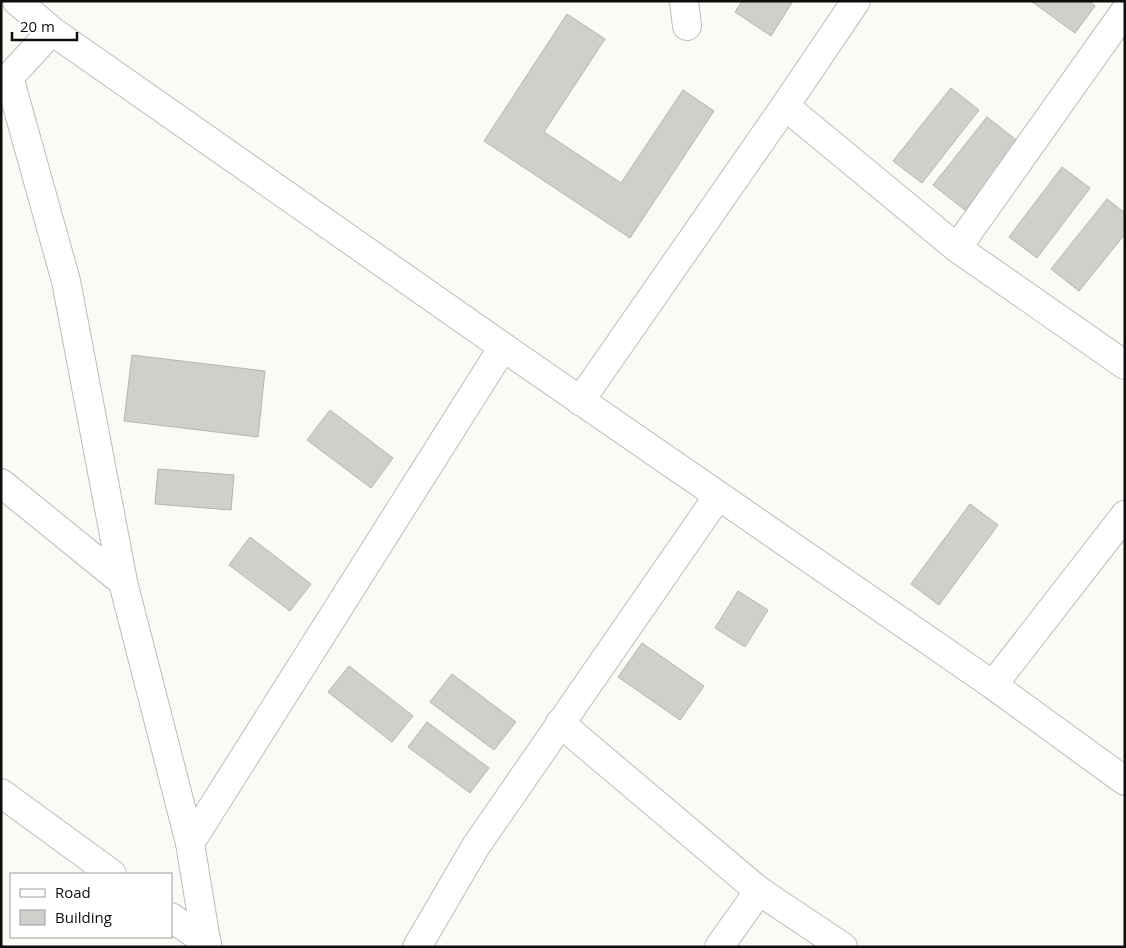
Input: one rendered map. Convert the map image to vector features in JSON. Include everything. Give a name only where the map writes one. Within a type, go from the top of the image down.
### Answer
[{"type":"street","points":[[17,1],[52,31],[503,347],[993,685],[1125,781]]},
{"type":"street","points":[[580,400],[856,1]]},
{"type":"street","points":[[958,248],[1125,11]]},
{"type":"street","points":[[52,31],[5,81],[66,281],[123,582],[190,843],[207,945]]},
{"type":"street","points":[[785,106],[958,248],[1125,365]]},
{"type":"street","points":[[190,843],[503,347]]},
{"type":"street","points":[[1,483],[123,582]]},
{"type":"street","points":[[417,947],[476,846],[718,496]]},
{"type":"street","points":[[993,685],[1125,515]]},
{"type":"street","points":[[560,723],[759,891],[843,947]]},
{"type":"street","points":[[3,802],[110,873]]},
{"type":"street","points":[[719,947],[759,891]]},
{"type":"street","points":[[172,918],[207,945]]},
{"type":"building","points":[[742,1],[793,1],[771,36],[735,12]]},
{"type":"building","points":[[1031,1],[1089,1],[1095,6],[1075,33]]},
{"type":"building","points":[[567,14],[605,39],[544,132],[621,183],[683,90],[714,111],[630,238],[484,141]]},
{"type":"building","points":[[951,88],[979,110],[922,183],[893,161]]},
{"type":"building","points":[[987,117],[1019,142],[965,210],[933,185]]},
{"type":"building","points":[[1062,167],[1090,188],[1037,258],[1009,237]]},
{"type":"building","points":[[1107,199],[1125,213],[1125,234],[1079,291],[1051,269]]},
{"type":"building","points":[[132,355],[265,371],[258,437],[124,421]]},
{"type":"building","points":[[330,410],[393,458],[371,488],[307,440]]},
{"type":"building","points":[[158,469],[234,475],[231,510],[155,504]]},
{"type":"building","points":[[970,504],[998,525],[939,605],[911,584]]},
{"type":"building","points":[[250,537],[311,584],[290,611],[229,565]]},
{"type":"building","points":[[738,591],[768,610],[745,647],[715,628]]},
{"type":"building","points":[[642,643],[704,686],[680,720],[618,677]]},
{"type":"building","points":[[349,666],[413,716],[392,742],[328,692]]},
{"type":"building","points":[[452,674],[516,722],[494,750],[430,702]]},
{"type":"building","points":[[427,722],[489,768],[470,793],[408,747]]}]
